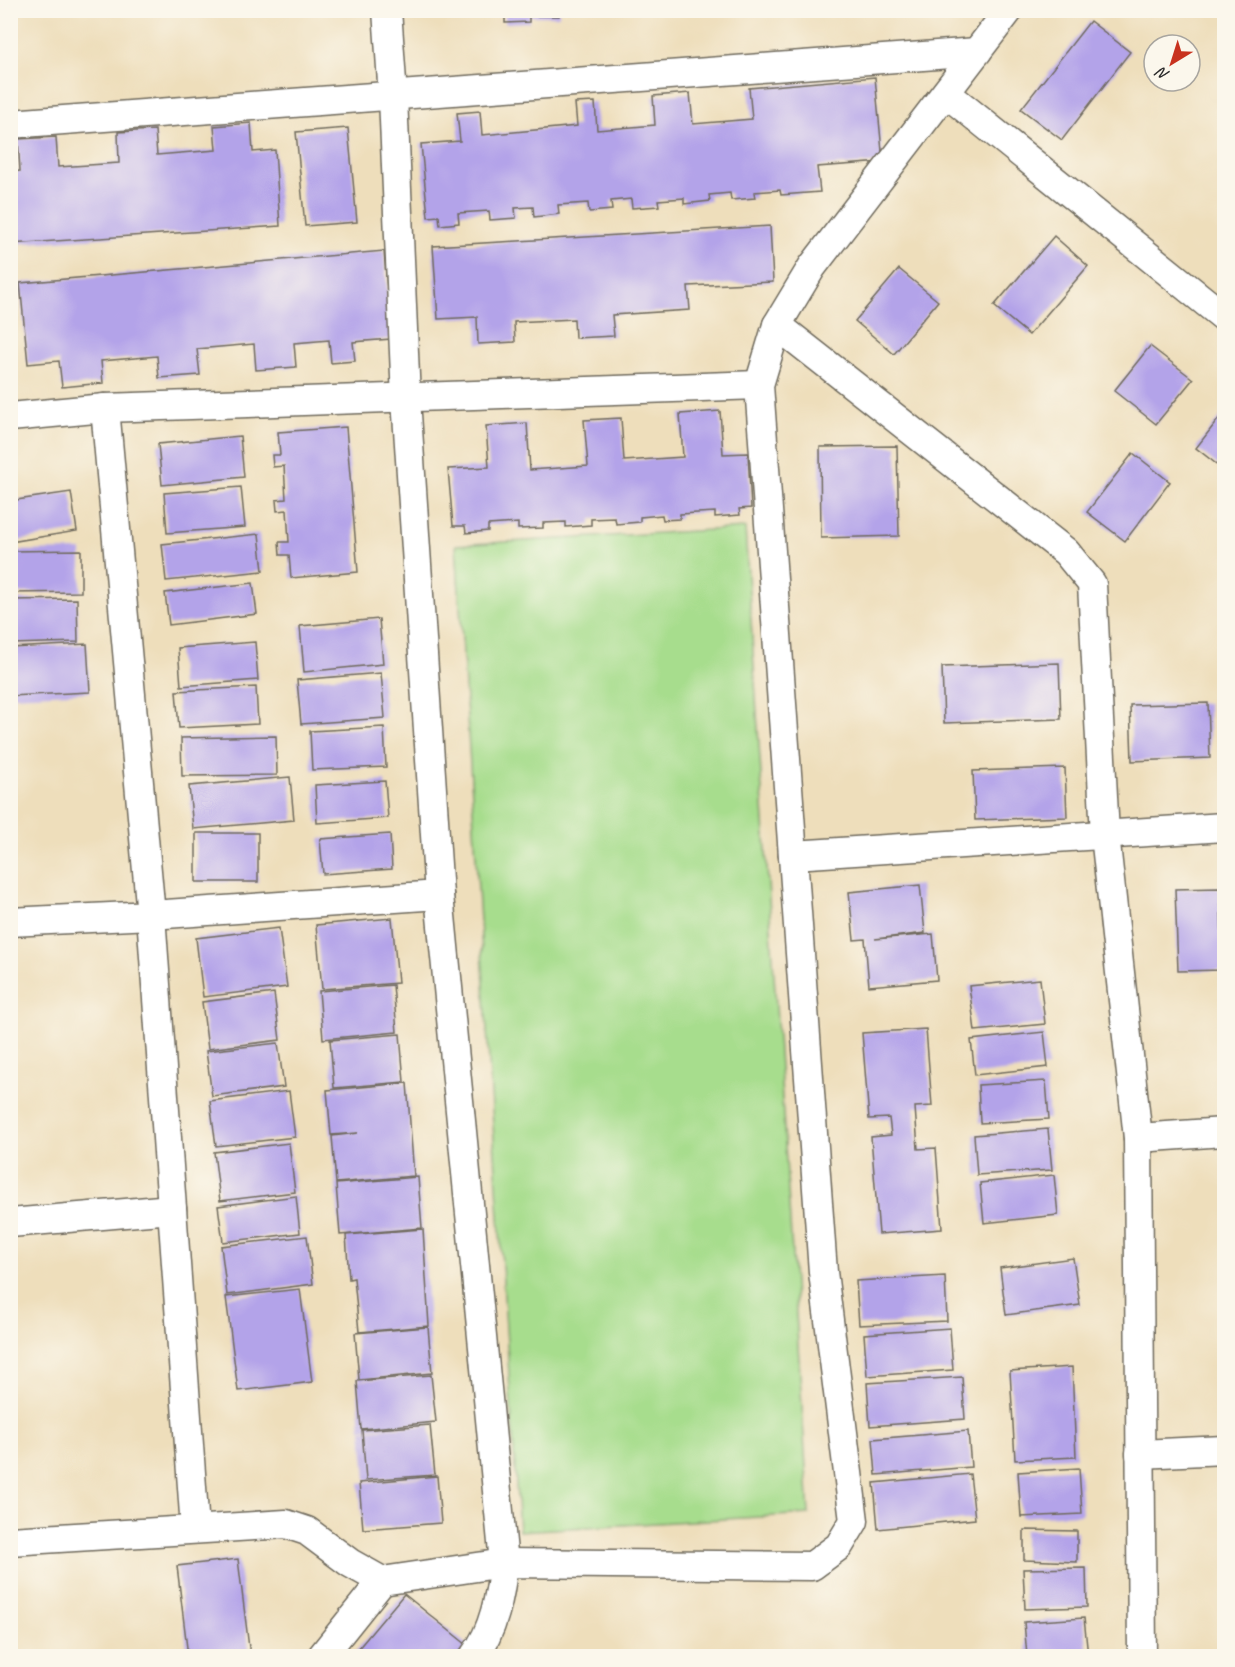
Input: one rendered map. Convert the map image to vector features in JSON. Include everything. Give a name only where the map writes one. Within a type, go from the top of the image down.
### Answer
[{"type":"street","points":[[387,10],[406,399],[439,895],[504,1563],[499,1601],[480,1648],[474,1656]]},
{"type":"street","points":[[10,1541],[286,1524],[307,1531],[350,1563],[382,1581],[504,1563],[813,1566],[839,1546],[854,1521],[823,1272],[759,385],[777,325],[812,267],[1009,10]]},
{"type":"street","points":[[10,124],[977,52]]},
{"type":"street","points":[[946,93],[1224,317]]},
{"type":"street","points":[[777,325],[1066,552],[1092,584],[1105,835],[1138,1138],[1142,1656]]},
{"type":"street","points":[[10,417],[105,408],[759,385]]},
{"type":"street","points":[[105,408],[152,915],[195,1529]]},
{"type":"street","points":[[793,855],[1224,827]]},
{"type":"street","points":[[10,922],[152,915],[439,895]]},
{"type":"street","points":[[1138,1138],[1224,1131]]},
{"type":"street","points":[[10,1223],[172,1209]]},
{"type":"street","points":[[1140,1454],[1224,1450]]},
{"type":"street","points":[[322,1656],[382,1581]]},
{"type":"green space","points":[[745,528],[809,1514],[519,1531],[456,545]]},
{"type":"building","points":[[505,10],[559,10],[559,16],[529,16],[529,22],[505,23]]},
{"type":"building","points":[[1090,21],[1130,52],[1062,140],[1021,109]]},
{"type":"building","points":[[875,77],[883,162],[817,167],[820,192],[781,195],[780,190],[754,192],[755,198],[731,200],[730,193],[709,195],[710,201],[684,204],[684,198],[658,200],[659,206],[632,208],[631,199],[611,201],[612,210],[589,212],[588,203],[558,205],[559,214],[534,217],[533,207],[515,208],[516,218],[490,220],[489,211],[458,213],[459,223],[440,225],[439,216],[428,217],[421,144],[460,141],[457,113],[480,111],[482,135],[577,126],[575,103],[595,102],[597,130],[655,125],[653,96],[690,93],[693,124],[752,119],[749,88]]},
{"type":"building","points":[[251,123],[253,152],[275,150],[280,226],[10,244],[10,172],[20,171],[18,139],[56,137],[58,167],[119,163],[118,132],[155,130],[157,155],[216,150],[214,126]]},
{"type":"building","points":[[348,128],[357,222],[305,226],[296,132]]},
{"type":"building","points":[[770,226],[773,282],[688,286],[690,310],[612,315],[614,336],[575,338],[574,319],[514,322],[515,342],[478,344],[477,317],[438,319],[433,246]]},
{"type":"building","points":[[1054,236],[1088,266],[1029,335],[994,306]]},
{"type":"building","points":[[384,251],[391,339],[353,342],[355,361],[331,363],[329,340],[294,343],[296,367],[256,370],[254,344],[197,349],[200,375],[159,378],[157,356],[101,361],[103,383],[62,387],[59,361],[28,364],[20,283]]},
{"type":"building","points":[[899,269],[938,301],[894,354],[855,321]]},
{"type":"building","points":[[1150,346],[1193,379],[1156,424],[1114,391]]},
{"type":"building","points":[[720,411],[723,454],[748,453],[751,508],[739,509],[740,515],[715,517],[715,512],[680,514],[680,519],[663,520],[662,515],[640,517],[640,522],[616,524],[615,518],[591,519],[591,525],[566,527],[566,522],[543,523],[543,528],[518,529],[518,523],[488,525],[488,531],[466,533],[465,526],[453,526],[448,469],[489,467],[486,426],[527,423],[530,470],[588,466],[584,420],[621,418],[624,461],[683,457],[680,414]]},
{"type":"building","points":[[1224,412],[1224,470],[1196,448]]},
{"type":"building","points":[[346,427],[358,572],[291,578],[289,555],[280,555],[279,542],[289,542],[287,510],[277,511],[276,500],[286,499],[284,466],[273,467],[272,455],[280,455],[278,432]]},
{"type":"building","points":[[240,436],[244,477],[162,485],[158,444]]},
{"type":"building","points":[[897,446],[899,536],[821,538],[820,447]]},
{"type":"building","points":[[1133,453],[1170,482],[1125,541],[1087,512]]},
{"type":"building","points":[[241,487],[245,527],[167,533],[164,493]]},
{"type":"building","points":[[71,492],[77,531],[10,542],[10,501]]},
{"type":"building","points":[[259,534],[263,571],[166,581],[162,544]]},
{"type":"building","points":[[81,550],[81,592],[10,593],[10,551]]},
{"type":"building","points":[[253,583],[257,614],[169,625],[165,593]]},
{"type":"building","points":[[77,599],[78,642],[10,644],[10,600]]},
{"type":"building","points":[[379,619],[383,664],[304,672],[300,626]]},
{"type":"building","points":[[255,642],[258,680],[181,686],[178,648]]},
{"type":"building","points":[[87,644],[90,692],[10,696],[10,648]]},
{"type":"building","points":[[1059,663],[1061,719],[944,723],[942,667]]},
{"type":"building","points":[[381,673],[385,718],[301,724],[297,680]]},
{"type":"building","points":[[256,687],[258,724],[179,728],[176,691]]},
{"type":"building","points":[[1208,703],[1210,758],[1132,761],[1130,705]]},
{"type":"building","points":[[384,727],[386,767],[312,770],[310,731]]},
{"type":"building","points":[[276,736],[277,775],[182,776],[181,738]]},
{"type":"building","points":[[1065,768],[1067,817],[975,820],[973,771]]},
{"type":"building","points":[[290,777],[294,820],[193,829],[189,786]]},
{"type":"building","points":[[385,781],[388,818],[317,823],[315,785]]},
{"type":"building","points":[[196,833],[258,833],[258,882],[196,882]]},
{"type":"building","points":[[390,834],[392,869],[323,874],[320,839]]},
{"type":"building","points":[[920,885],[925,933],[875,939],[933,934],[937,980],[869,986],[865,939],[854,940],[849,892]]},
{"type":"building","points":[[1220,888],[1223,970],[1178,971],[1175,889]]},
{"type":"building","points":[[392,918],[398,983],[322,989],[316,925]]},
{"type":"building","points":[[279,928],[287,987],[203,997],[196,938]]},
{"type":"building","points":[[1040,979],[1045,1024],[975,1031],[969,986]]},
{"type":"building","points":[[393,985],[397,1032],[323,1039],[319,991]]},
{"type":"building","points":[[274,993],[280,1040],[208,1049],[202,1002]]},
{"type":"building","points":[[926,1029],[932,1106],[915,1107],[918,1149],[936,1148],[942,1229],[879,1234],[871,1137],[891,1135],[889,1118],[869,1119],[862,1033]]},
{"type":"building","points":[[1044,1032],[1048,1067],[975,1075],[971,1040]]},
{"type":"building","points":[[400,1034],[404,1082],[334,1088],[330,1040]]},
{"type":"building","points":[[278,1043],[284,1087],[212,1096],[206,1051]]},
{"type":"building","points":[[1046,1081],[1049,1119],[980,1123],[978,1085]]},
{"type":"building","points":[[407,1083],[414,1176],[336,1183],[332,1136],[358,1133],[331,1135],[327,1090]]},
{"type":"building","points":[[289,1091],[295,1137],[216,1146],[210,1101]]},
{"type":"building","points":[[1048,1129],[1052,1170],[977,1175],[974,1135]]},
{"type":"building","points":[[289,1143],[295,1192],[220,1201],[214,1152]]},
{"type":"building","points":[[1054,1175],[1058,1215],[984,1223],[980,1183]]},
{"type":"building","points":[[418,1177],[422,1228],[340,1235],[336,1184]]},
{"type":"building","points":[[296,1196],[300,1233],[223,1242],[218,1206]]},
{"type":"building","points":[[423,1229],[429,1326],[359,1332],[354,1278],[349,1279],[346,1235]]},
{"type":"building","points":[[307,1236],[313,1284],[227,1295],[221,1246]]},
{"type":"building","points":[[1073,1258],[1080,1305],[1006,1315],[1000,1268]]},
{"type":"building","points":[[945,1276],[947,1321],[859,1325],[856,1281]]},
{"type":"building","points":[[300,1289],[312,1382],[238,1391],[226,1297]]},
{"type":"building","points":[[428,1327],[432,1373],[359,1380],[355,1333]]},
{"type":"building","points":[[950,1328],[953,1370],[867,1376],[864,1334]]},
{"type":"building","points":[[1072,1367],[1076,1457],[1015,1460],[1010,1371]]},
{"type":"building","points":[[431,1375],[436,1422],[361,1429],[357,1381]]},
{"type":"building","points":[[962,1377],[965,1419],[870,1426],[867,1383]]},
{"type":"building","points":[[430,1425],[435,1475],[366,1480],[362,1430]]},
{"type":"building","points":[[968,1431],[971,1467],[876,1475],[873,1439]]},
{"type":"building","points":[[1079,1468],[1082,1514],[1021,1517],[1018,1472]]},
{"type":"building","points":[[970,1474],[975,1519],[878,1529],[874,1483]]},
{"type":"building","points":[[437,1476],[441,1523],[363,1529],[359,1483]]},
{"type":"building","points":[[1024,1530],[1077,1531],[1077,1562],[1024,1560]]},
{"type":"building","points":[[238,1559],[250,1656],[188,1656],[177,1566]]},
{"type":"building","points":[[1086,1568],[1087,1607],[1025,1609],[1023,1569]]},
{"type":"building","points":[[404,1594],[472,1649],[466,1656],[352,1656]]},
{"type":"building","points":[[1084,1618],[1088,1656],[1027,1656],[1024,1622]]}]
